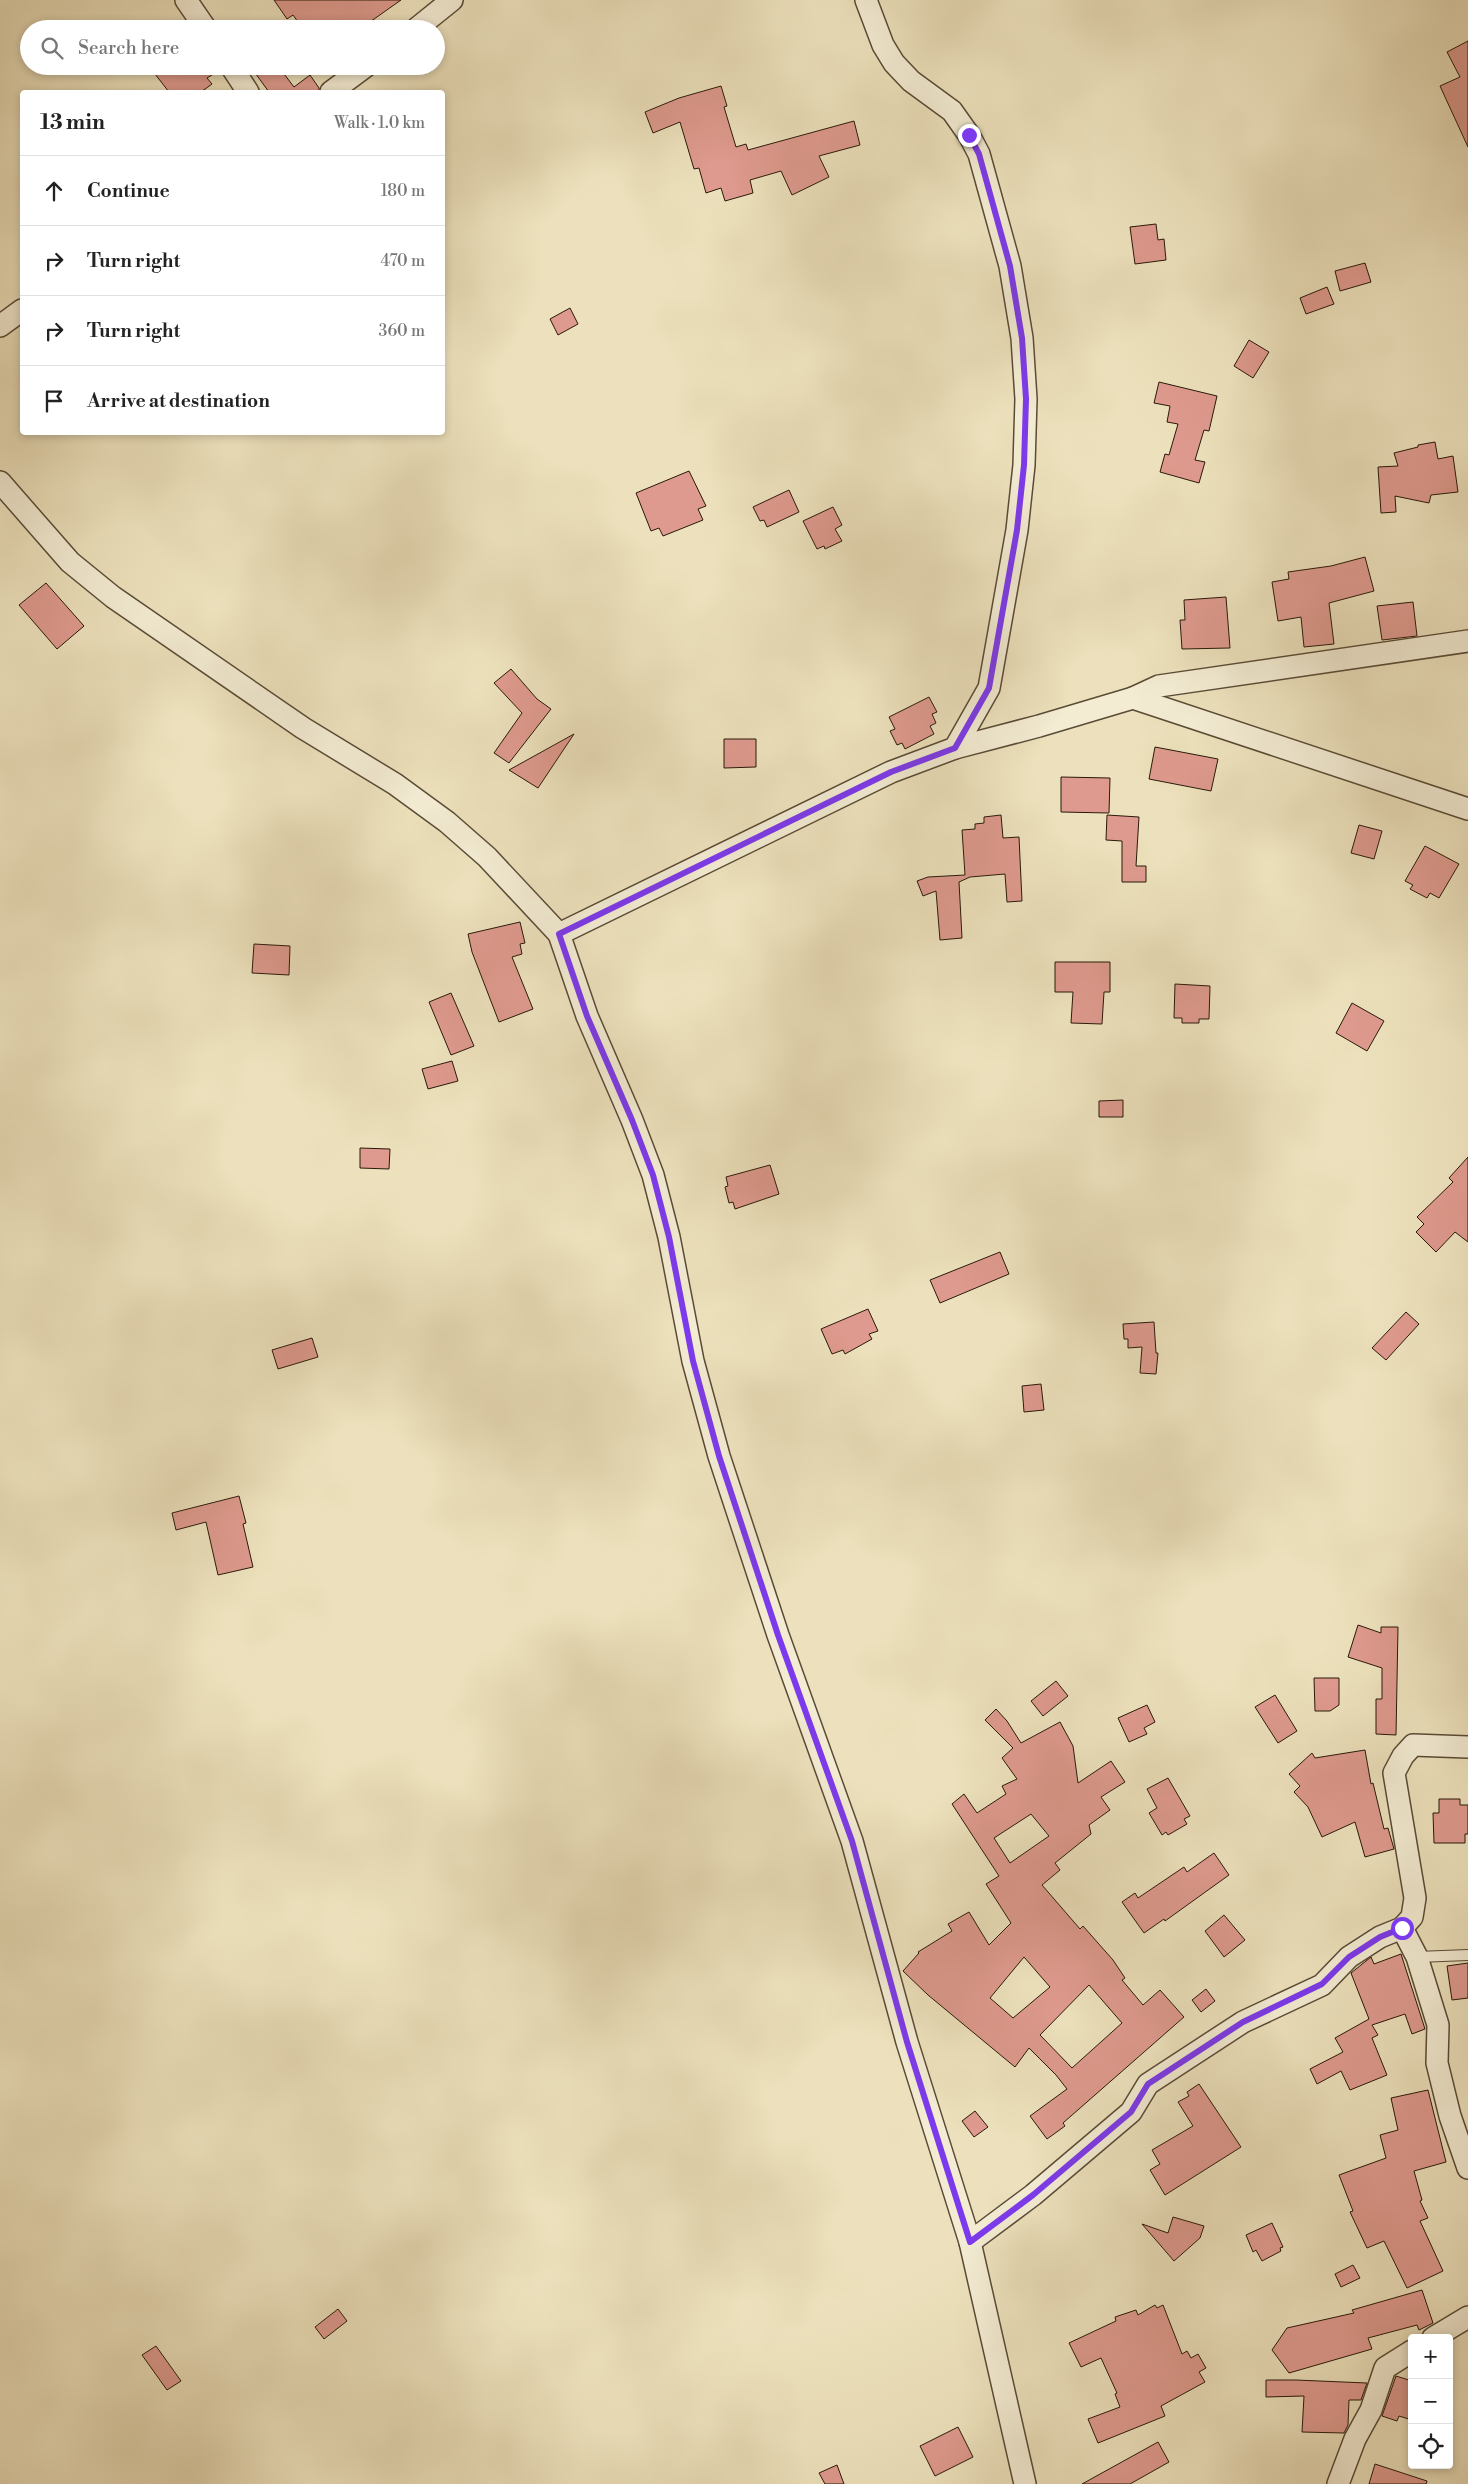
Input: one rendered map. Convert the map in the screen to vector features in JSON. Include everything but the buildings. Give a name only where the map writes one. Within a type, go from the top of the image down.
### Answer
[{"type":"street","points":[[186,0],[200,20]]},
{"type":"street","points":[[427,20],[452,0]]},
{"type":"street","points":[[866,0],[882,45],[894,63],[911,81],[952,111],[979,154],[1010,266],[1022,338],[1026,399],[1024,465],[1017,530],[989,688],[955,748]]},
{"type":"street","points":[[237,75],[247,90]]},
{"type":"street","points":[[334,90],[354,75]]},
{"type":"street","points":[[0,326],[20,311]]},
{"type":"street","points":[[0,482],[70,562],[98,586],[223,674],[304,728],[395,784],[447,822],[487,857],[559,934],[587,1016],[632,1120],[653,1175],[669,1237],[693,1361],[719,1456],[778,1635],[852,1841],[907,2042],[970,2242],[1025,2484]]},
{"type":"street","points":[[559,934],[891,772],[955,748],[1039,726],[1133,698],[1158,686],[1468,641]]},
{"type":"street","points":[[1133,698],[1468,809]]},
{"type":"street","points":[[970,2242],[1033,2195],[1131,2112],[1148,2084],[1243,2022],[1322,1984],[1349,1957],[1380,1937],[1402,1928],[1412,1918],[1415,1898],[1394,1773],[1403,1756],[1413,1745],[1468,1747]]},
{"type":"street","points":[[1402,1928],[1417,1957],[1438,2025],[1437,2063],[1450,2116],[1468,2168]]},
{"type":"street","points":[[1440,2334],[1468,2317]]},
{"type":"street","points":[[1338,2484],[1356,2439],[1371,2410],[1385,2368],[1408,2354]]},
{"type":"lane","points":[[1417,1957],[1468,1955]]},
{"type":"route","points":[[969,135],[979,154],[1010,266],[1022,338],[1026,399],[1024,465],[1017,530],[989,688],[955,748],[891,772],[559,934],[587,1016],[632,1120],[653,1175],[669,1237],[677,1288],[693,1361],[719,1456],[778,1635],[852,1841],[907,2042],[970,2242],[1033,2195],[1131,2112],[1148,2084],[1243,2022],[1272,2006],[1322,1984],[1349,1957],[1380,1937],[1402,1928]]}]
